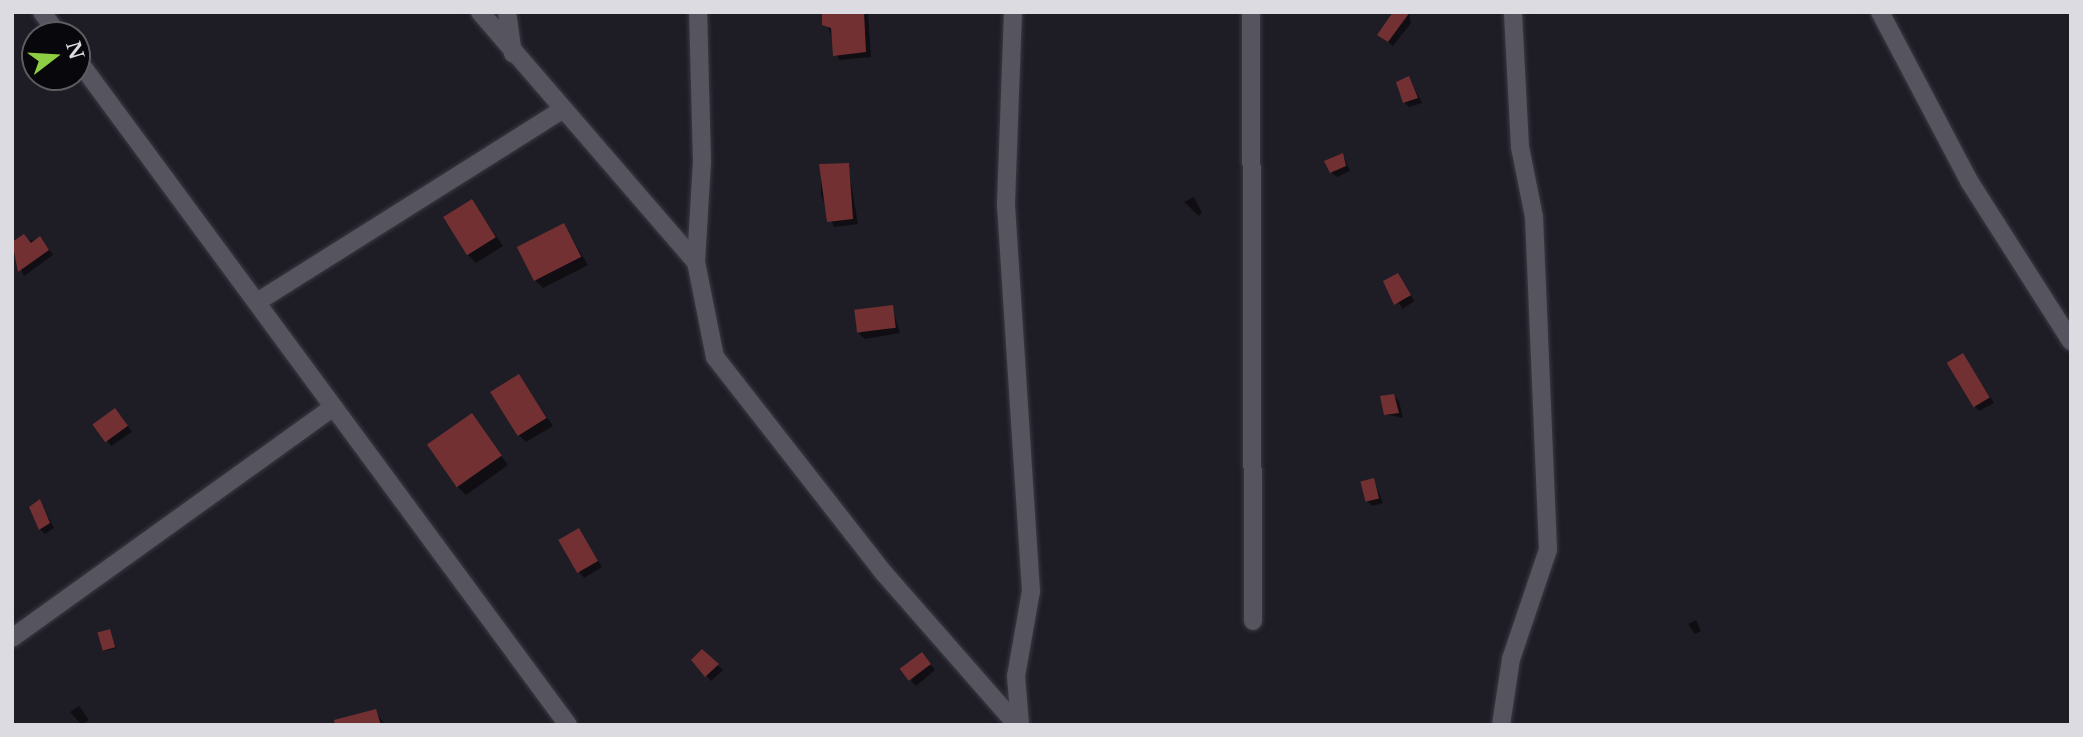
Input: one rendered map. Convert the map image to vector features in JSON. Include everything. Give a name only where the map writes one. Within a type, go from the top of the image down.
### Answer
[{"type":"street","points":[[480,12],[513,54],[695,262]]},
{"type":"street","points":[[507,12],[513,54]]},
{"type":"street","points":[[698,12],[702,162],[695,262],[715,357],[883,572],[1018,725]]},
{"type":"street","points":[[1013,12],[1006,205],[1031,591],[1016,676],[1018,725]]},
{"type":"street","points":[[1251,12],[1252,621]]},
{"type":"street","points":[[1501,725],[1511,659],[1548,550],[1534,217],[1520,148],[1513,12]]},
{"type":"street","points":[[1880,12],[1969,181],[2071,341]]},
{"type":"street","points":[[91,79],[568,725]]},
{"type":"street","points":[[257,302],[562,110]]},
{"type":"street","points":[[12,638],[334,407]]},
{"type":"street","points":[[548,725],[553,705]]},
{"type":"building","points":[[822,12],[864,12],[866,52],[833,56],[831,28],[822,25]]},
{"type":"building","points":[[1393,12],[1410,12],[1388,42],[1377,35]]},
{"type":"building","points":[[1409,76],[1418,98],[1403,103],[1396,82]]},
{"type":"building","points":[[1343,153],[1346,166],[1330,173],[1324,161]]},
{"type":"building","points":[[849,163],[853,219],[827,222],[819,164]]},
{"type":"building","points":[[472,199],[496,237],[467,255],[443,217]]},
{"type":"building","points":[[564,223],[581,257],[534,281],[517,247]]},
{"type":"building","points":[[24,234],[31,243],[40,236],[49,250],[18,272],[12,242]]},
{"type":"building","points":[[1398,273],[1411,295],[1394,305],[1383,281]]},
{"type":"building","points":[[893,305],[896,328],[857,333],[854,310]]},
{"type":"building","points":[[1963,353],[1990,398],[1973,407],[1947,363]]},
{"type":"building","points":[[519,374],[547,418],[518,436],[490,392]]},
{"type":"building","points":[[1394,394],[1399,413],[1384,415],[1380,396]]},
{"type":"building","points":[[115,408],[128,426],[105,442],[92,424]]},
{"type":"building","points":[[472,413],[502,456],[457,487],[427,445]]},
{"type":"building","points":[[1374,478],[1379,498],[1365,502],[1360,481]]},
{"type":"building","points":[[40,499],[50,523],[39,530],[29,507]]},
{"type":"building","points":[[579,528],[598,561],[577,573],[558,540]]},
{"type":"building","points":[[110,629],[115,647],[103,651],[98,633]]},
{"type":"building","points":[[702,649],[719,664],[705,677],[691,660]]},
{"type":"building","points":[[922,652],[931,664],[909,681],[900,669]]},
{"type":"building","points":[[376,709],[381,725],[335,725],[334,720]]}]
